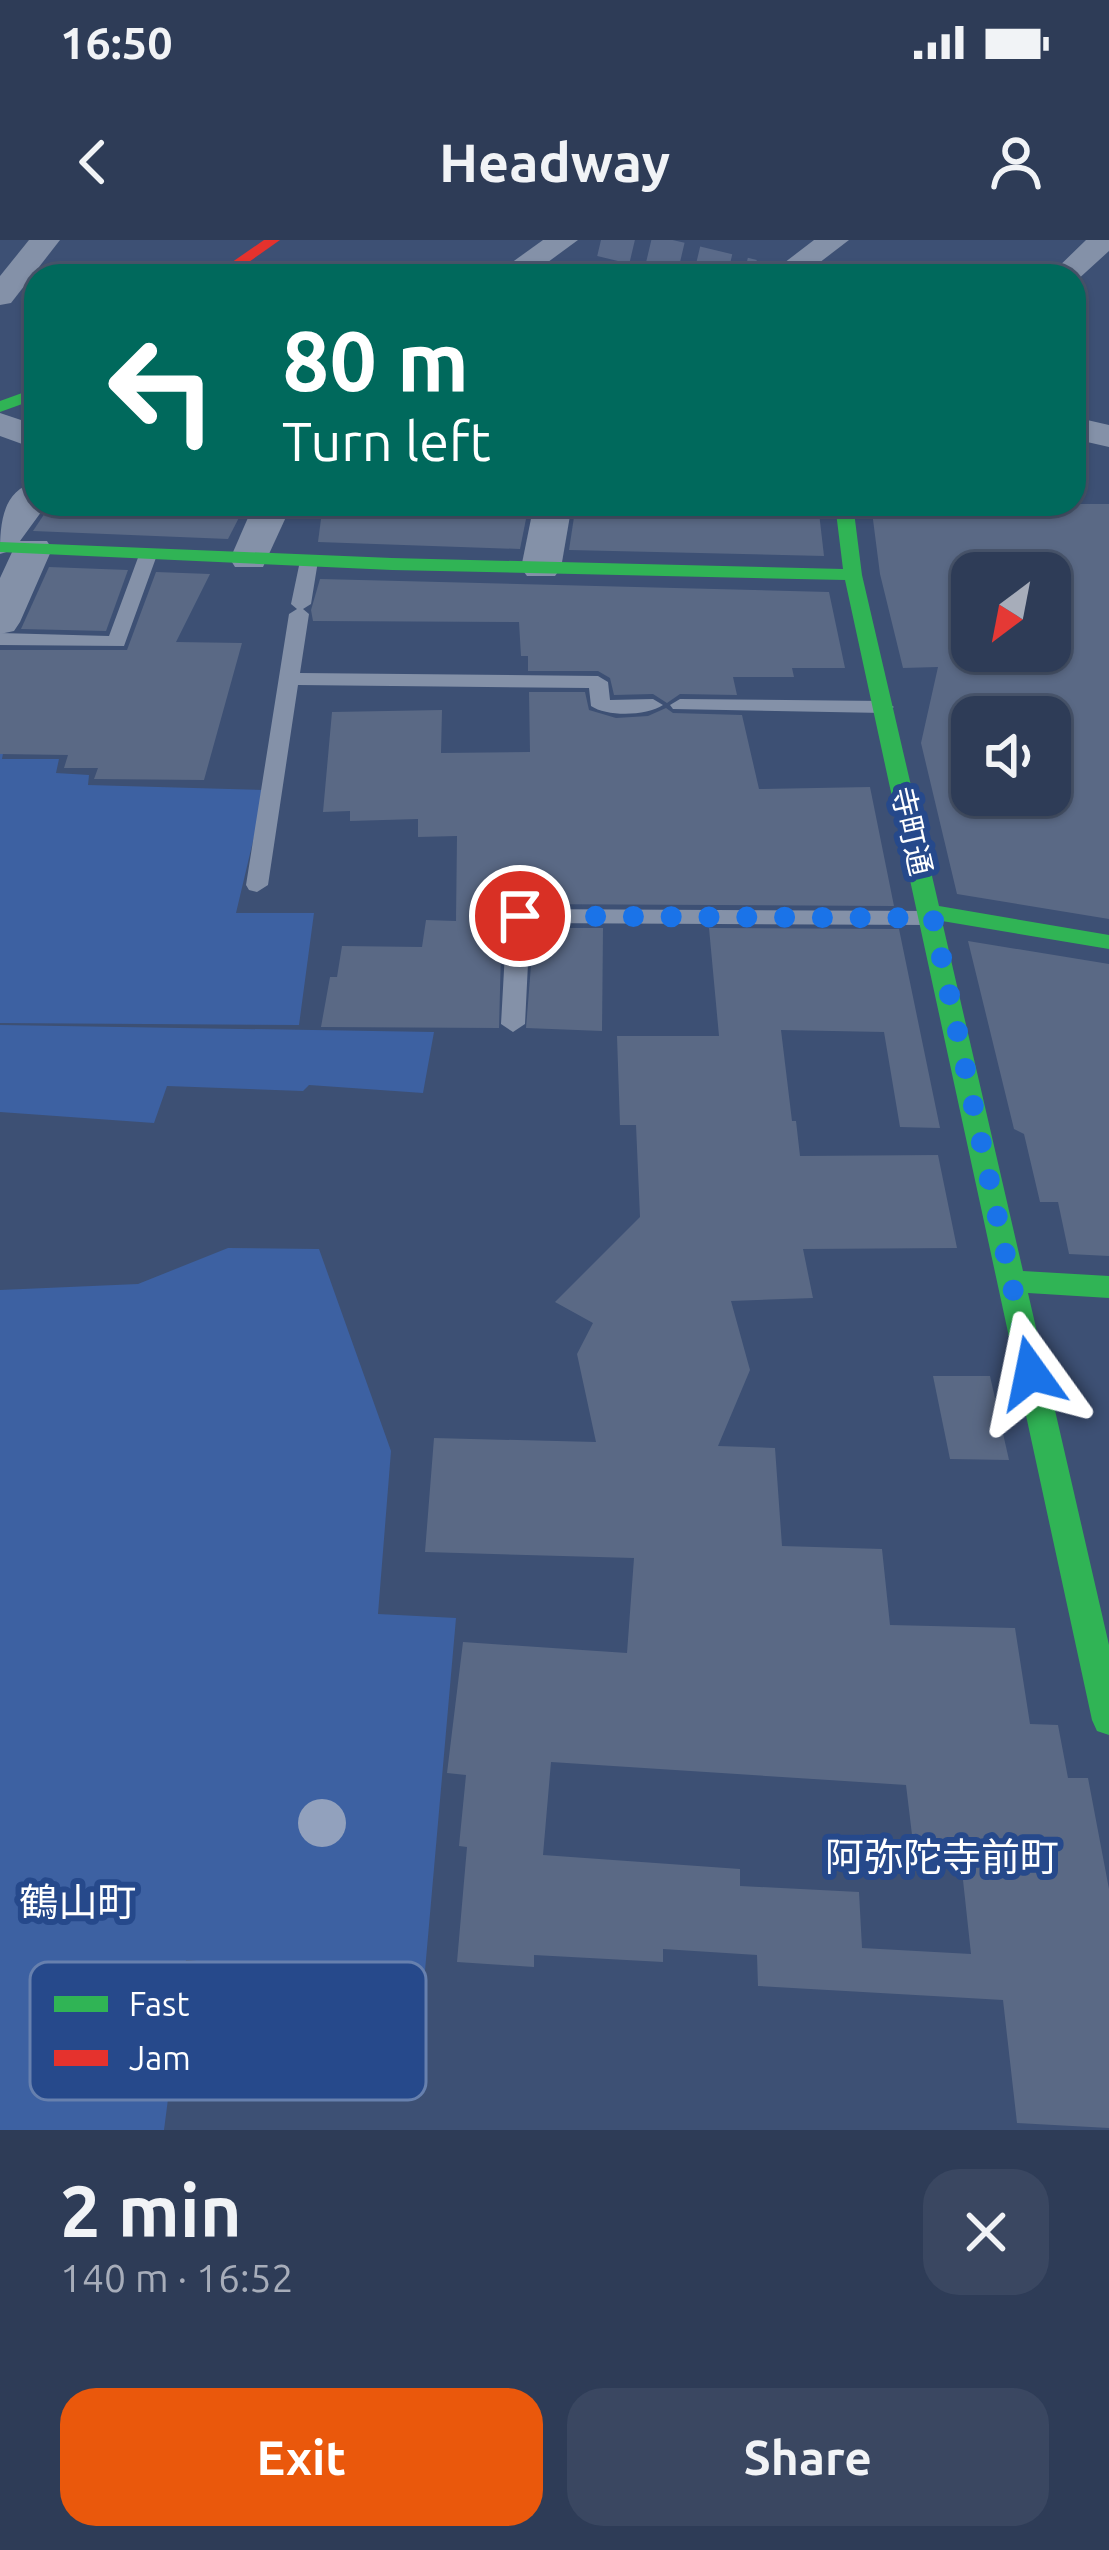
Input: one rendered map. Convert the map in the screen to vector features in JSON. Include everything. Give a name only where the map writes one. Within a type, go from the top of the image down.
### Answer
[{"type":"street","points":[[26,264],[45,240]]},
{"type":"street","points":[[237,264],[273,240]]},
{"type":"street","points":[[526,264],[563,240]]},
{"type":"street","points":[[799,264],[834,240]]},
{"type":"street","points":[[1077,264],[1104,240]]},
{"type":"street","points":[[0,296],[24,266]]},
{"type":"street","points":[[0,622],[11,546],[25,516]]},
{"type":"street","points":[[249,559],[268,516]]},
{"type":"street","points":[[541,568],[552,516]]},
{"type":"street","name":"寺町通","points":[[846,516],[853,575],[1109,1720]]},
{"type":"street","points":[[11,546],[249,559],[853,575]]},
{"type":"street","points":[[932,915],[1109,942]]},
{"type":"street","points":[[1011,1281],[1109,1287]]},
{"type":"lane","points":[[0,639],[117,642],[148,555]]},
{"type":"lane","points":[[256,885],[309,561]]},
{"type":"lane","points":[[290,679],[598,682],[601,706],[653,705]]},
{"type":"lane","points":[[680,705],[884,706]]},
{"type":"lane","points":[[514,1024],[520,916],[932,915]]},
{"type":"shaded area","points":[[4,748],[2,759],[59,759],[56,773],[89,775],[88,785],[265,790],[236,913],[314,913],[299,1025],[0,1023],[0,749]]},
{"type":"shaded area","points":[[0,1025],[434,1032],[423,1093],[309,1085],[303,1091],[167,1086],[154,1123],[0,1112]]},
{"type":"shaded area","points":[[228,1248],[319,1249],[391,1451],[378,1614],[456,1618],[426,1962],[30,1962],[30,2100],[168,2100],[164,2130],[0,2130],[0,1290],[138,1284]]},
{"type":"building","points":[[1086,504],[1109,504],[1109,919],[957,894],[921,743],[938,667],[903,668],[880,574],[873,516],[1086,516]]},
{"type":"building","points":[[43,516],[240,516],[228,539],[33,531]]},
{"type":"building","points":[[321,516],[527,516],[520,549],[318,542]]},
{"type":"building","points":[[574,516],[819,516],[824,556],[569,550]]},
{"type":"building","points":[[49,567],[128,570],[106,631],[21,629]]},
{"type":"building","points":[[156,572],[210,574],[176,642],[242,643],[204,780],[94,779],[98,768],[64,768],[68,755],[0,754],[0,650],[127,650]]},
{"type":"building","points":[[320,579],[829,592],[845,668],[792,668],[794,677],[733,677],[737,695],[680,694],[667,703],[653,694],[614,695],[610,678],[598,671],[528,671],[528,656],[521,656],[519,622],[313,621],[311,610]]},
{"type":"building","points":[[529,692],[585,692],[589,710],[616,718],[648,716],[666,708],[673,713],[742,715],[759,789],[870,787],[894,906],[519,904],[502,916],[499,1028],[321,1027],[330,977],[337,977],[342,946],[422,947],[426,920],[456,921],[457,836],[418,837],[418,819],[350,821],[350,811],[323,812],[332,712],[442,710],[441,753],[530,752]]},
{"type":"building","points":[[534,928],[603,928],[602,1031],[526,1028]]},
{"type":"building","points":[[709,928],[899,929],[940,1128],[900,1127],[884,1032],[781,1030],[792,1121],[796,1121],[800,1156],[938,1155],[957,1248],[803,1249],[813,1298],[731,1301],[750,1370],[718,1446],[775,1448],[782,1546],[882,1549],[890,1625],[1015,1628],[1030,1724],[1058,1725],[1068,1778],[1088,1778],[1109,1889],[1109,2128],[1017,2123],[1003,2000],[758,1986],[757,1955],[663,1949],[663,1962],[534,1955],[534,1967],[457,1962],[467,1847],[459,1846],[466,1775],[447,1773],[463,1642],[627,1653],[634,1558],[425,1552],[434,1438],[596,1442],[577,1354],[593,1323],[555,1302],[640,1217],[636,1125],[620,1125],[617,1036],[719,1036]],"holes":[[[551,1762],[906,1785],[913,1843],[959,1843],[971,1954],[862,1948],[859,1892],[740,1886],[740,1869],[543,1855]]]},
{"type":"building","points":[[968,941],[1109,964],[1109,1256],[1069,1254],[1058,1202],[1040,1202],[1024,1134],[1014,1129]]},
{"type":"building","points":[[933,1376],[990,1376],[1009,1460],[950,1459]]},
{"type":"tunnel","points":[[601,240],[702,264]]},
{"type":"traffic: fast","points":[[0,407],[24,398]]},
{"type":"traffic: fast","points":[[846,516],[853,575],[1109,1720]]},
{"type":"traffic: fast","points":[[0,547],[392,564],[853,575]]},
{"type":"traffic: fast","points":[[931,912],[1109,942]]},
{"type":"traffic: fast","points":[[1011,1281],[1109,1287]]},
{"type":"traffic: jam","points":[[237,264],[273,240]]},
{"type":"district","name":"阿弥陀寺前町","points":[[942,1856]]},
{"type":"district","name":"鶴山町","points":[[78,1901]]},
{"type":"route","points":[[520,916],[933,918],[1031,1373]]}]
